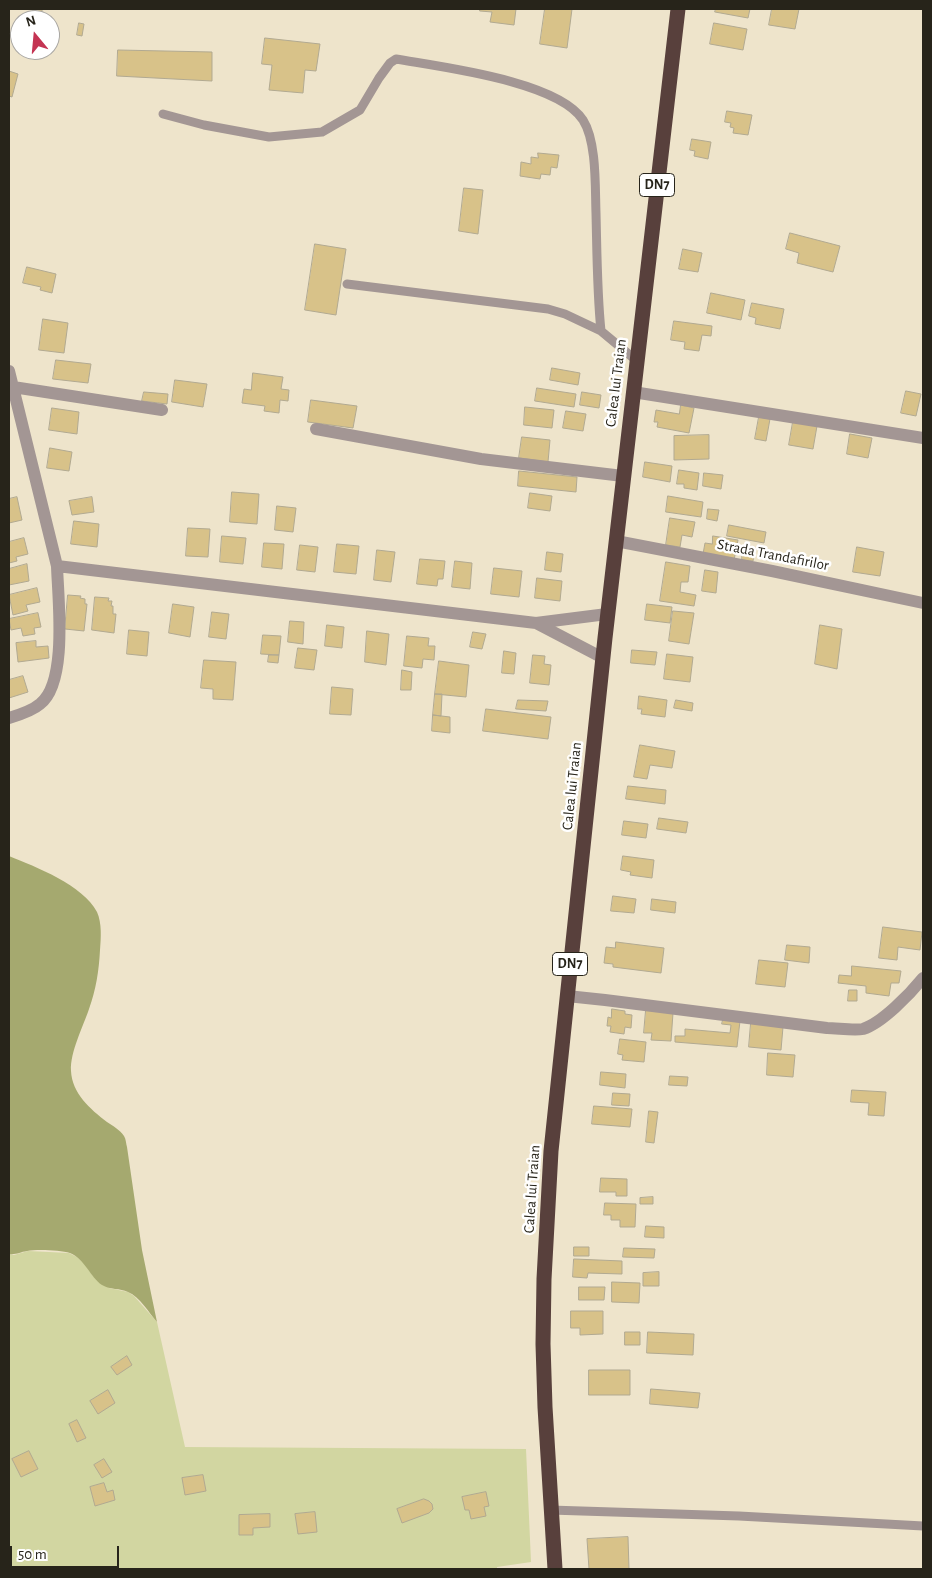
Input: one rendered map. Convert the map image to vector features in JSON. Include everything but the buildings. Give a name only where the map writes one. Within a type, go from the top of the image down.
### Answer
[{"type":"highway","name":"Calea lui Traian","points":[[555,1569],[550,1510],[544,1380],[546,1215],[607,614],[678,9]]},
{"type":"street","points":[[9,371],[57,566],[60,640],[57,667],[51,689],[40,704],[9,718]]},
{"type":"street","points":[[13,388],[162,410]]},
{"type":"street","points":[[633,392],[923,438]]},
{"type":"street","points":[[316,429],[481,459],[623,476]]},
{"type":"street","name":"Strada Trandafirilor","points":[[616,541],[781,572],[923,604]]},
{"type":"street","points":[[57,566],[536,623],[607,614]]},
{"type":"street","points":[[536,623],[603,658]]},
{"type":"street","points":[[567,996],[827,1028],[862,1029],[878,1022],[890,1012],[923,978]]},
{"type":"lane","points":[[163,114],[269,137],[322,132],[360,110],[379,78],[390,63],[396,59],[483,74],[541,91],[570,105],[584,120],[592,142],[595,180],[598,301],[602,331]]},
{"type":"lane","points":[[347,284],[548,309],[565,314],[602,331],[636,361]]},
{"type":"lane","points":[[550,1510],[739,1516],[923,1526]]},
{"type":"green space","points":[[9,856],[45,871],[70,885],[90,902],[99,916],[101,936],[97,980],[77,1040],[71,1064],[72,1079],[78,1093],[88,1106],[118,1130],[125,1139],[142,1250],[157,1322],[132,1294],[102,1285],[80,1259],[70,1253],[37,1250],[9,1254]]},
{"type":"green space","points":[[28,1251],[69,1253],[77,1257],[85,1264],[93,1276],[109,1288],[128,1292],[134,1296],[157,1322],[185,1447],[526,1449],[531,1562],[497,1567],[497,1569],[9,1569],[9,1254],[14,1255]]}]
